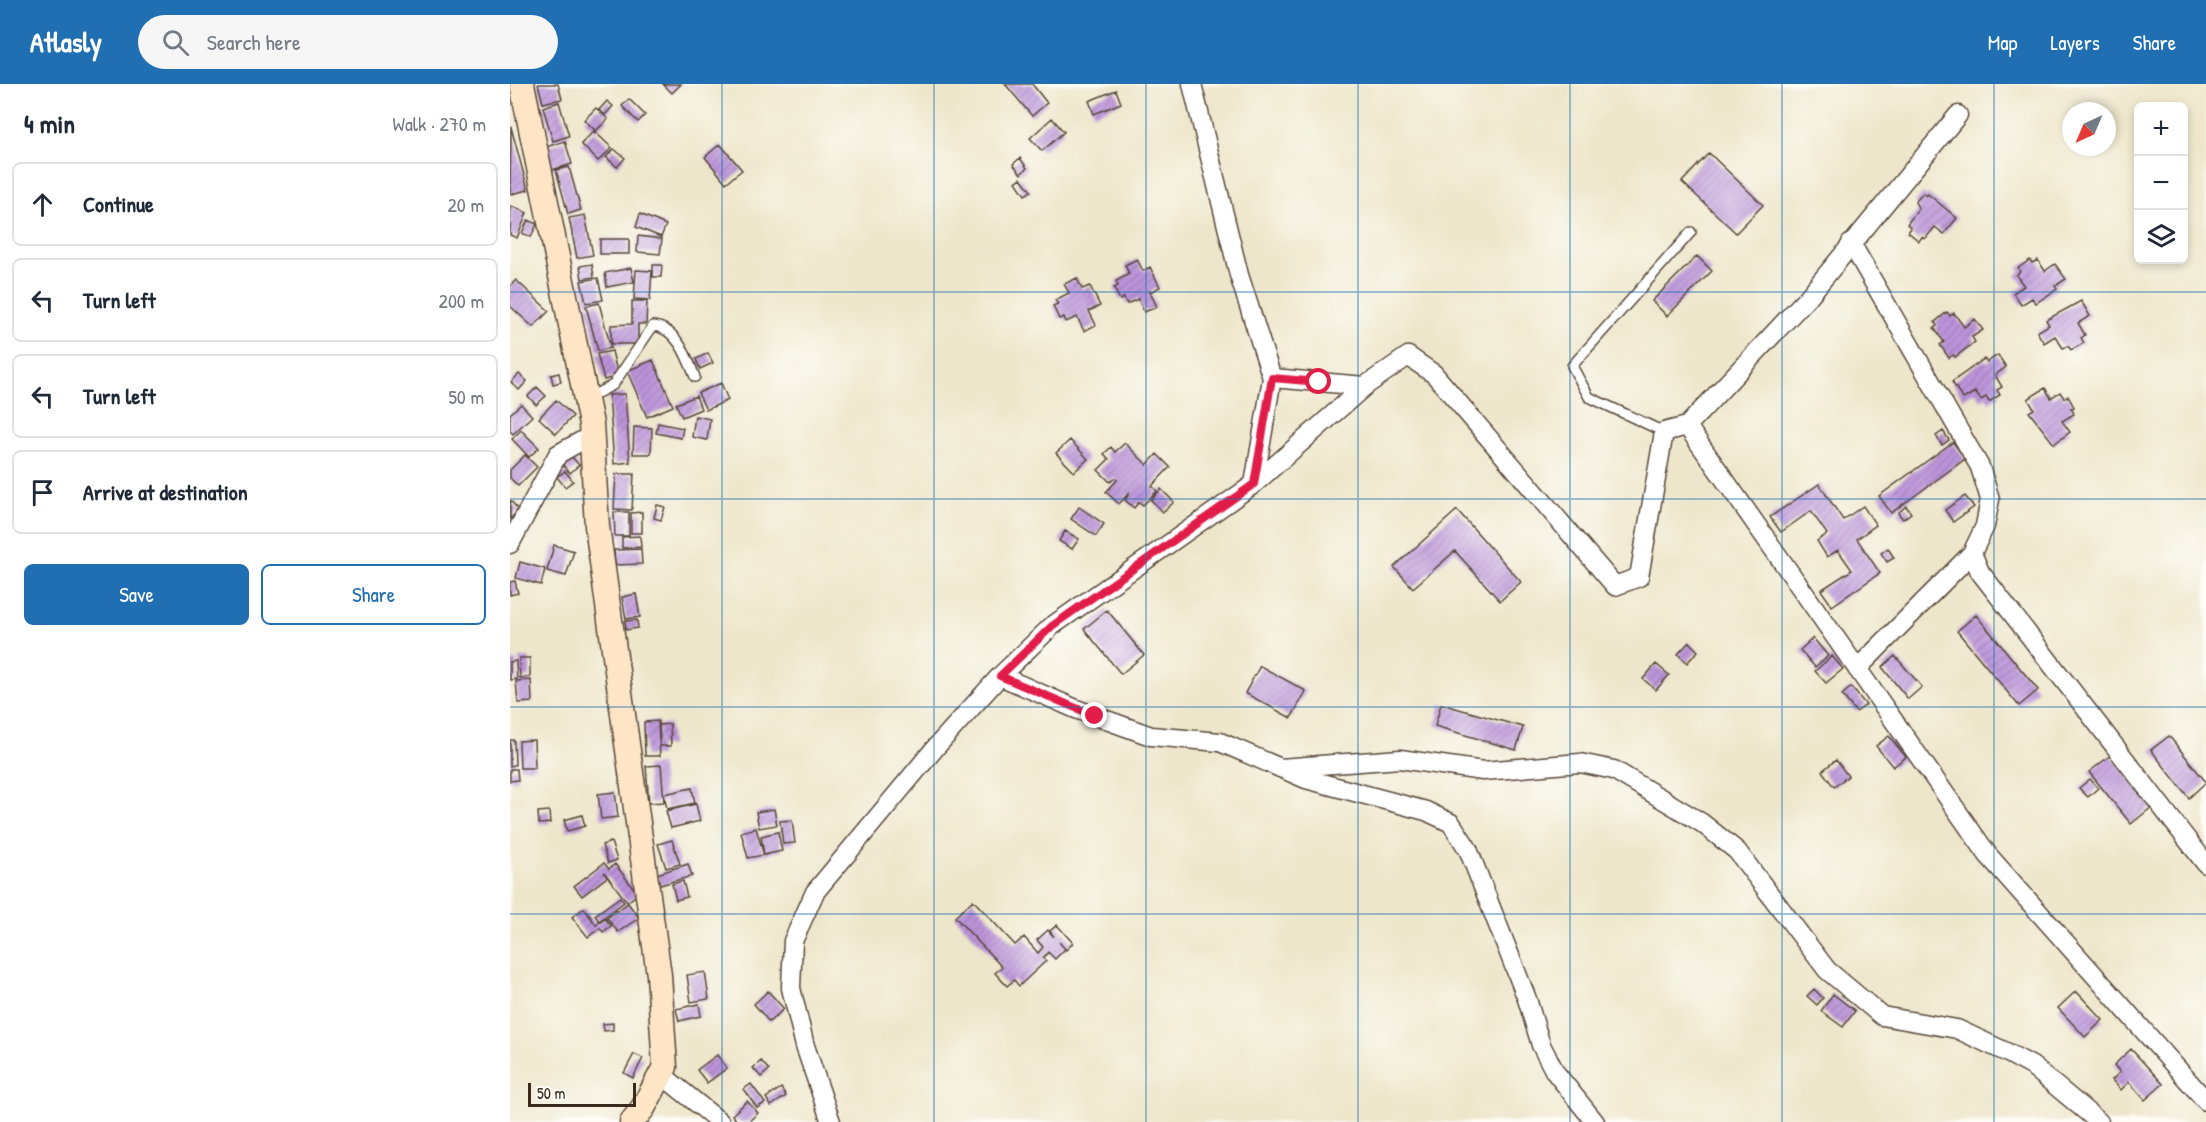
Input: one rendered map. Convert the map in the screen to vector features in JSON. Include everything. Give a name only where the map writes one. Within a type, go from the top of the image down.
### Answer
[{"type":"street","points":[[522,84],[592,435],[597,526],[659,975],[665,1067],[644,1108],[632,1122]]},
{"type":"street","points":[[1192,84],[1239,275],[1272,378],[1254,484]]},
{"type":"street","points":[[831,1122],[805,1046],[791,988],[793,942],[815,892],[936,747],[1000,676],[1052,626],[1254,484],[1365,386],[1408,356],[1434,374],[1615,586],[1639,578],[1664,432],[1687,426],[1809,296],[1958,115]]},
{"type":"street","points":[[1851,243],[1980,467],[1990,499],[1985,526],[1972,553],[1857,669]]},
{"type":"street","points":[[1272,378],[1365,386]]},
{"type":"street","points":[[1687,426],[1988,855],[2206,1101]]},
{"type":"street","points":[[510,544],[558,454],[592,435]]},
{"type":"street","points":[[1972,553],[1980,572],[2206,864]]},
{"type":"street","points":[[1000,676],[1076,709],[1151,736],[1220,742],[1306,778],[1426,811],[1451,823],[1468,849],[1527,999],[1541,1045],[1555,1072],[1595,1122]]},
{"type":"street","points":[[1280,768],[1400,759],[1484,771],[1580,763],[1614,770],[1701,824],[1737,851],[1827,970],[1882,1016],[1957,1029],[2006,1052],[2032,1066],[2099,1122]]},
{"type":"street","points":[[661,1074],[720,1122]]},
{"type":"lane","points":[[1664,432],[1589,397],[1572,366],[1691,232]]},
{"type":"lane","points":[[586,399],[613,385],[653,326],[663,330],[679,342],[695,377]]},
{"type":"building","points":[[538,84],[558,84],[562,99],[543,103]]},
{"type":"building","points":[[663,84],[681,84],[672,93]]},
{"type":"building","points":[[1005,84],[1032,84],[1047,103],[1032,116]]},
{"type":"building","points":[[1116,90],[1121,103],[1094,114],[1089,101]]},
{"type":"building","points":[[629,99],[645,115],[638,122],[622,106]]},
{"type":"building","points":[[607,101],[613,106],[605,115],[599,110]]},
{"type":"building","points":[[559,102],[569,136],[553,141],[543,107]]},
{"type":"building","points":[[596,108],[608,119],[596,131],[584,120]]},
{"type":"building","points":[[1052,118],[1064,132],[1042,151],[1030,138]]},
{"type":"building","points":[[511,127],[528,190],[511,194],[510,189]]},
{"type":"building","points":[[594,131],[612,148],[598,161],[581,144]]},
{"type":"building","points":[[565,141],[572,164],[552,170],[546,147]]},
{"type":"building","points":[[720,144],[742,170],[726,183],[705,157]]},
{"type":"building","points":[[614,149],[625,158],[617,167],[606,157]]},
{"type":"building","points":[[1709,153],[1763,205],[1736,233],[1682,182]]},
{"type":"building","points":[[1020,158],[1027,168],[1021,174],[1013,164]]},
{"type":"building","points":[[569,167],[581,210],[568,214],[556,170]]},
{"type":"building","points":[[1021,178],[1031,191],[1025,195],[1016,182]]},
{"type":"building","points":[[1923,193],[1926,196],[1928,194],[1957,218],[1944,234],[1935,227],[1925,239],[1922,237],[1919,241],[1908,232],[1911,228],[1907,224],[1919,209],[1915,202]]},
{"type":"building","points":[[511,206],[527,213],[517,238],[510,235]]},
{"type":"building","points":[[640,214],[666,225],[661,237],[636,227]]},
{"type":"building","points":[[585,215],[593,255],[577,258],[569,218]]},
{"type":"building","points":[[528,220],[537,224],[531,237],[522,233]]},
{"type":"building","points":[[638,236],[662,239],[660,254],[637,252]]},
{"type":"building","points":[[600,239],[629,239],[629,254],[600,254]]},
{"type":"building","points":[[1697,256],[1712,271],[1667,316],[1652,301]]},
{"type":"building","points":[[1137,259],[1143,271],[1150,267],[1160,287],[1150,292],[1157,307],[1144,312],[1138,299],[1127,304],[1124,298],[1120,300],[1114,288],[1118,286],[1116,281],[1129,274],[1125,265]]},
{"type":"building","points":[[2030,260],[2032,263],[2038,260],[2045,271],[2055,264],[2066,279],[2055,286],[2057,289],[2036,303],[2032,298],[2021,305],[2013,293],[2024,286],[2016,275],[2020,272],[2018,268]]},
{"type":"building","points":[[592,264],[594,277],[582,279],[580,266]]},
{"type":"building","points":[[653,265],[662,265],[661,277],[653,277]]},
{"type":"building","points":[[631,268],[634,282],[607,287],[605,273]]},
{"type":"building","points":[[636,270],[652,271],[650,300],[634,299]]},
{"type":"building","points":[[598,278],[603,300],[586,303],[581,281]]},
{"type":"building","points":[[1077,278],[1082,289],[1090,286],[1100,306],[1089,311],[1096,325],[1084,331],[1077,317],[1066,322],[1064,317],[1059,319],[1053,306],[1058,304],[1055,300],[1069,293],[1064,284]]},
{"type":"building","points":[[516,280],[549,311],[533,327],[510,306],[510,286]]},
{"type":"building","points":[[632,301],[647,301],[646,324],[638,324],[638,344],[611,344],[611,325],[632,324]]},
{"type":"building","points":[[2081,301],[2090,316],[2078,323],[2085,335],[2081,338],[2084,343],[2071,350],[2068,346],[2063,348],[2055,336],[2044,343],[2037,332],[2049,325],[2046,320]]},
{"type":"building","points":[[599,303],[611,348],[598,351],[586,306]]},
{"type":"building","points":[[1947,312],[1950,316],[1954,313],[1964,327],[1975,319],[1983,330],[1972,337],[1975,342],[1955,357],[1953,355],[1949,358],[1940,345],[1944,342],[1934,328],[1937,326],[1935,322]]},
{"type":"building","points":[[612,351],[618,376],[604,380],[597,354]]},
{"type":"building","points":[[708,353],[713,363],[700,369],[696,359]]},
{"type":"building","points":[[1998,355],[2006,367],[1995,375],[2002,387],[1997,390],[2000,395],[1989,402],[1986,397],[1981,400],[1975,392],[1963,399],[1952,382],[1984,359],[1987,362]]},
{"type":"building","points":[[653,360],[673,406],[647,417],[627,371]]},
{"type":"building","points":[[559,373],[561,382],[553,384],[551,375]]},
{"type":"building","points":[[519,374],[527,381],[519,390],[511,382]]},
{"type":"building","points":[[721,383],[728,400],[706,410],[698,393]]},
{"type":"building","points":[[537,387],[546,396],[536,405],[528,396]]},
{"type":"building","points":[[2045,388],[2051,398],[2060,392],[2064,398],[2068,396],[2074,407],[2071,408],[2074,414],[2062,421],[2070,432],[2054,444],[2029,412],[2034,409],[2028,399]]},
{"type":"building","points":[[625,394],[630,462],[614,464],[609,395]]},
{"type":"building","points":[[696,396],[701,409],[682,417],[676,404]]},
{"type":"building","points":[[556,400],[573,416],[556,434],[539,418]]},
{"type":"building","points":[[521,404],[532,416],[513,434],[510,431],[510,414]]},
{"type":"building","points":[[695,416],[710,419],[707,440],[692,437]]},
{"type":"building","points":[[658,423],[683,428],[681,438],[656,433]]},
{"type":"building","points":[[634,427],[652,428],[651,454],[633,454]]},
{"type":"building","points":[[521,430],[539,448],[529,457],[512,439]]},
{"type":"building","points":[[1943,431],[1949,440],[1942,445],[1936,436]]},
{"type":"building","points":[[1070,440],[1088,459],[1074,472],[1056,453]]},
{"type":"building","points":[[1953,442],[1965,459],[1891,513],[1879,496]]},
{"type":"building","points":[[1125,443],[1147,465],[1157,454],[1170,467],[1152,486],[1157,491],[1143,505],[1139,502],[1134,508],[1125,500],[1130,492],[1119,504],[1106,492],[1117,480],[1115,478],[1110,482],[1098,470],[1109,459],[1104,454],[1111,447],[1115,452]]},
{"type":"building","points":[[525,455],[537,467],[518,486],[510,478],[510,470]]},
{"type":"building","points":[[570,455],[579,465],[570,473],[561,463]]},
{"type":"building","points":[[565,471],[573,481],[565,487],[557,477]]},
{"type":"building","points":[[616,474],[634,474],[632,510],[614,509]]},
{"type":"building","points":[[1819,484],[1843,520],[1863,506],[1876,525],[1857,539],[1880,573],[1832,606],[1821,590],[1852,570],[1838,550],[1827,557],[1817,541],[1827,534],[1811,511],[1781,532],[1770,517]]},
{"type":"building","points":[[1161,489],[1174,502],[1163,512],[1151,500]]},
{"type":"building","points":[[1965,496],[1974,507],[1953,522],[1945,510]]},
{"type":"building","points":[[510,500],[519,510],[510,519]]},
{"type":"building","points":[[657,505],[665,507],[661,520],[654,518]]},
{"type":"building","points":[[1906,506],[1911,513],[1903,519],[1898,513]]},
{"type":"building","points":[[1079,507],[1104,524],[1096,536],[1071,519]]},
{"type":"building","points":[[1457,510],[1521,582],[1500,601],[1455,551],[1413,588],[1394,567]]},
{"type":"building","points":[[614,512],[629,512],[629,536],[615,536]]},
{"type":"building","points":[[642,512],[642,533],[631,533],[631,513]]},
{"type":"building","points":[[1065,531],[1079,539],[1072,549],[1059,541]]},
{"type":"building","points":[[640,536],[641,547],[622,548],[622,537]]},
{"type":"building","points":[[554,545],[574,551],[566,576],[547,571]]},
{"type":"building","points":[[1888,548],[1894,558],[1887,562],[1881,553]]},
{"type":"building","points":[[641,549],[642,564],[615,565],[614,550]]},
{"type":"building","points":[[520,562],[545,569],[541,585],[516,578]]},
{"type":"building","points":[[515,581],[518,593],[510,595],[510,582]]},
{"type":"building","points":[[636,594],[640,617],[626,619],[622,597]]},
{"type":"building","points":[[1107,610],[1144,655],[1121,674],[1084,629]]},
{"type":"building","points":[[1976,615],[2038,690],[2019,706],[1957,631]]},
{"type":"building","points":[[637,620],[638,628],[626,630],[625,621]]},
{"type":"building","points":[[1813,638],[1828,656],[1815,667],[1800,650]]},
{"type":"building","points":[[1689,642],[1698,651],[1687,663],[1678,654]]},
{"type":"building","points":[[1832,656],[1843,669],[1826,683],[1815,671]]},
{"type":"building","points":[[1895,656],[1922,687],[1908,699],[1882,667]]},
{"type":"building","points":[[519,658],[530,658],[530,677],[520,678]]},
{"type":"building","points":[[516,661],[517,679],[510,680],[510,662]]},
{"type":"building","points":[[1656,664],[1669,675],[1656,690],[1643,679]]},
{"type":"building","points":[[1260,666],[1306,691],[1291,718],[1245,693]]},
{"type":"building","points":[[531,680],[532,702],[518,703],[516,681]]},
{"type":"building","points":[[1851,687],[1866,705],[1856,712],[1842,695]]},
{"type":"building","points":[[1441,704],[1523,727],[1516,750],[1435,726]]},
{"type":"building","points":[[658,721],[660,756],[645,756],[644,722]]},
{"type":"building","points":[[670,724],[671,746],[660,746],[659,725]]},
{"type":"building","points":[[1889,736],[1906,757],[1893,767],[1876,746]]},
{"type":"building","points":[[2169,736],[2206,782],[2189,798],[2151,750]]},
{"type":"building","points":[[510,740],[514,740],[515,765],[510,766]]},
{"type":"building","points":[[534,740],[535,768],[520,768],[519,741]]},
{"type":"building","points":[[2111,755],[2152,807],[2131,824],[2089,772]]},
{"type":"building","points":[[1836,760],[1848,776],[1834,787],[1822,771]]},
{"type":"building","points":[[661,765],[664,802],[649,803],[646,766]]},
{"type":"building","points":[[510,769],[517,769],[518,780],[510,781]]},
{"type":"building","points":[[2090,779],[2098,788],[2088,797],[2079,788]]},
{"type":"building","points":[[692,788],[695,803],[667,809],[664,794]]},
{"type":"building","points":[[615,792],[618,817],[601,819],[598,794]]},
{"type":"building","points":[[696,804],[700,821],[671,828],[666,811]]},
{"type":"building","points":[[774,809],[777,825],[759,828],[756,812]]},
{"type":"building","points":[[549,811],[550,823],[539,824],[538,812]]},
{"type":"building","points":[[582,815],[585,826],[567,831],[564,820]]},
{"type":"building","points":[[792,820],[795,843],[783,844],[780,821]]},
{"type":"building","points":[[756,828],[764,855],[748,858],[741,832]]},
{"type":"building","points":[[778,832],[782,851],[764,855],[761,836]]},
{"type":"building","points":[[672,840],[680,864],[666,868],[658,844]]},
{"type":"building","points":[[611,842],[617,860],[608,863],[602,845]]},
{"type":"building","points":[[604,863],[609,869],[615,864],[638,894],[627,902],[604,872],[607,877],[582,896],[574,886]]},
{"type":"building","points":[[688,864],[692,876],[660,885],[657,874]]},
{"type":"building","points":[[683,881],[687,897],[676,900],[672,884]]},
{"type":"building","points":[[620,897],[624,902],[599,921],[595,915]]},
{"type":"building","points":[[973,900],[1015,945],[1024,937],[1038,953],[1043,947],[1037,940],[1048,930],[1054,937],[1050,931],[1057,925],[1073,943],[1066,950],[1059,942],[1065,949],[1055,959],[1048,952],[1043,958],[1046,961],[1019,986],[1014,980],[1007,986],[995,973],[1002,967],[955,917]]},
{"type":"building","points":[[628,903],[639,918],[618,932],[607,918]]},
{"type":"building","points":[[584,908],[596,925],[605,918],[611,926],[603,932],[600,928],[588,937],[572,917]]},
{"type":"building","points":[[705,972],[709,999],[691,1002],[687,975]]},
{"type":"building","points":[[1814,989],[1823,998],[1817,1005],[1807,996]]},
{"type":"building","points":[[768,991],[784,1009],[769,1022],[754,1004]]},
{"type":"building","points":[[2076,991],[2103,1020],[2085,1037],[2058,1008]]},
{"type":"building","points":[[1833,994],[1855,1011],[1843,1027],[1821,1011]]},
{"type":"building","points":[[699,1004],[701,1016],[679,1021],[676,1009]]},
{"type":"building","points":[[613,1023],[613,1030],[604,1031],[603,1024]]},
{"type":"building","points":[[2131,1049],[2163,1084],[2145,1100],[2129,1082],[2121,1090],[2112,1080],[2120,1072],[2114,1065]]},
{"type":"building","points":[[634,1054],[643,1058],[633,1078],[624,1073]]},
{"type":"building","points":[[717,1055],[727,1068],[707,1083],[697,1070]]},
{"type":"building","points":[[761,1061],[769,1070],[761,1077],[753,1068]]},
{"type":"building","points":[[751,1084],[765,1103],[757,1108],[744,1089]]},
{"type":"building","points":[[781,1088],[786,1096],[771,1106],[766,1098]]},
{"type":"building","points":[[747,1101],[758,1113],[748,1122],[738,1122],[732,1115]]},
{"type":"route","points":[[1095,716],[1000,676],[1052,626],[1254,484],[1272,378],[1319,382]]}]
